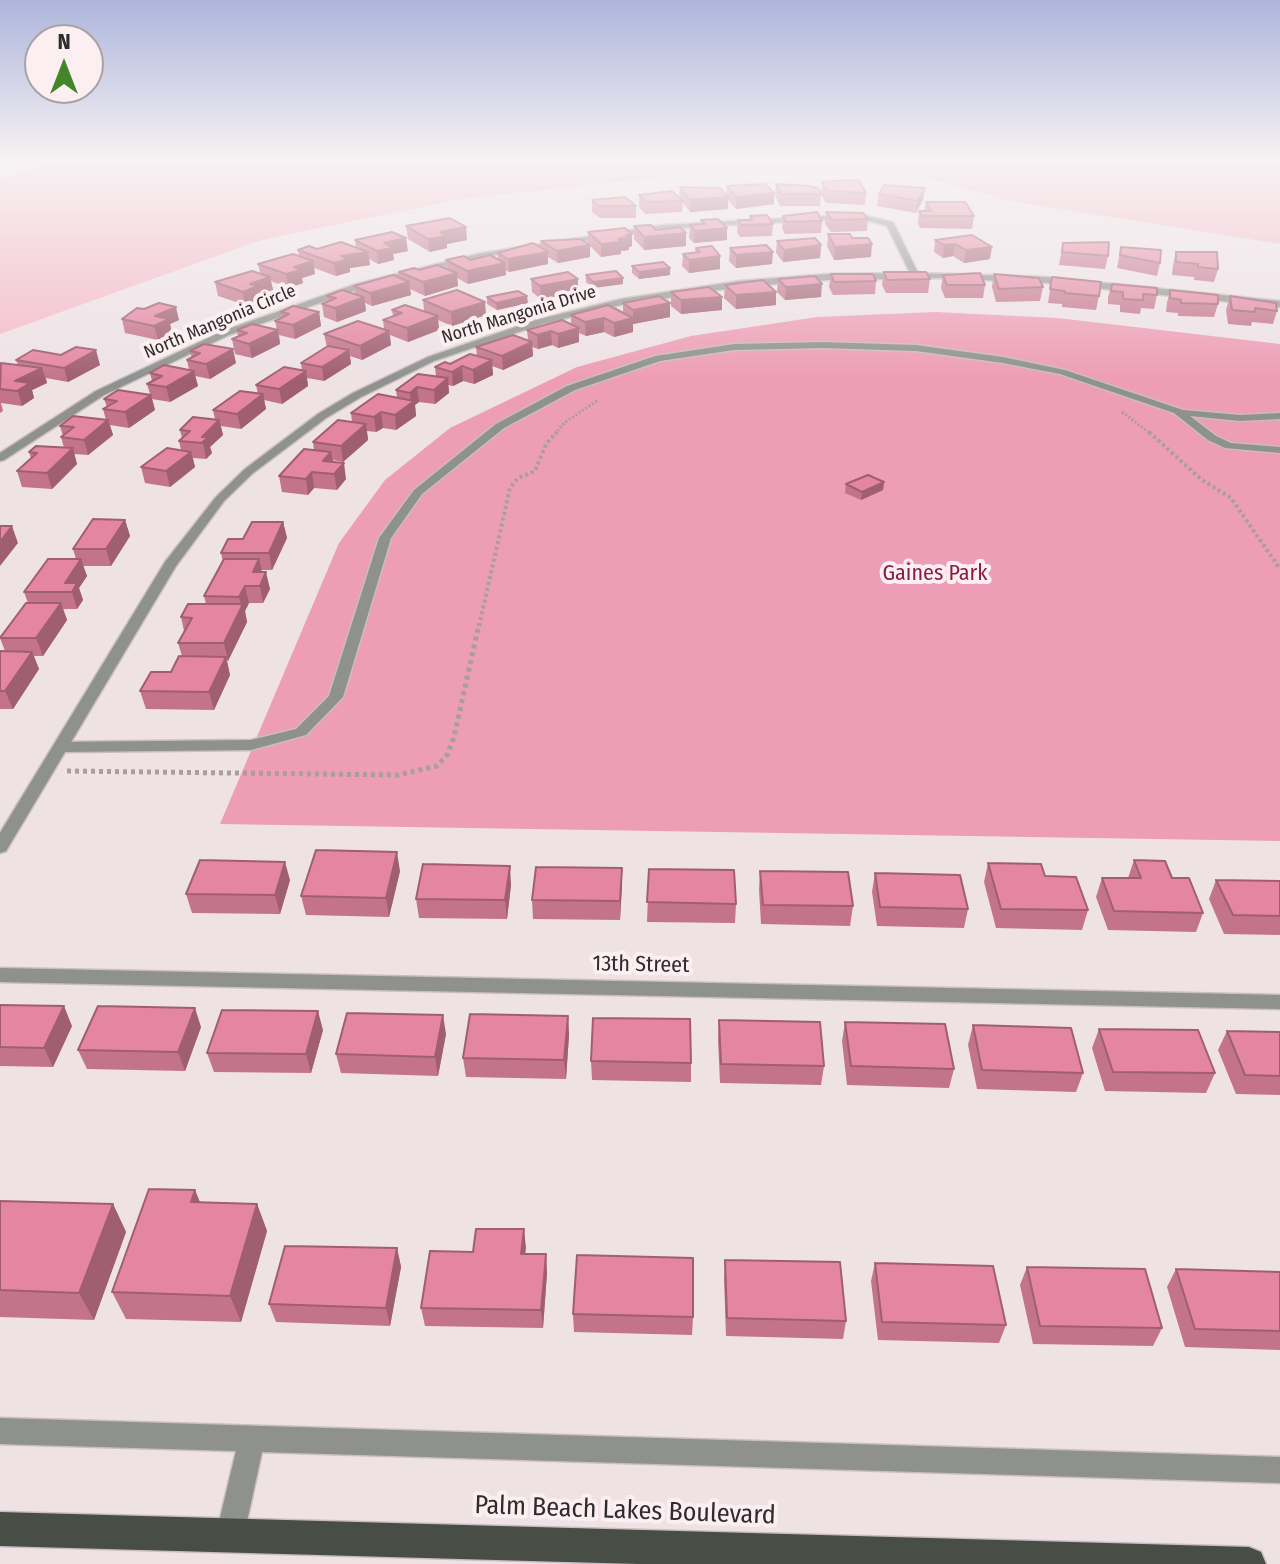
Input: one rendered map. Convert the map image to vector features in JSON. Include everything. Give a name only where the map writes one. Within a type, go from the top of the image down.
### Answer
[{"type":"main road","name":"Palm Beach Lakes Boulevard","points":[[0,1529],[1249,1564]]},
{"type":"street","name":"North Mangonia Circle","points":[[0,458],[100,393],[226,333],[359,286],[482,255],[613,234]]},
{"type":"street","name":"North Mangonia Circle","points":[[895,234],[915,275]]},
{"type":"street","name":"North Mangonia Drive","points":[[0,847],[170,565],[213,507],[249,471],[288,439],[357,395],[418,365],[539,322],[621,302],[696,289],[783,280],[915,275],[1046,280],[1280,304]]},
{"type":"street","points":[[61,747],[251,745],[301,732],[336,697],[385,538],[418,492],[500,426],[571,388],[658,358],[734,347],[916,348],[1062,372],[1178,411],[1240,418],[1280,416]]},
{"type":"street","points":[[1178,411],[1212,438],[1229,446],[1280,450]]},
{"type":"street","name":"13th Street","points":[[0,975],[1280,1002]]},
{"type":"street","points":[[0,1431],[1280,1470]]},
{"type":"street","points":[[230,1535],[252,1439]]},
{"type":"path","points":[[46,771],[398,775],[437,766],[447,755],[454,737],[510,488],[518,478],[535,471],[546,444],[564,423],[602,397]]},
{"type":"path","points":[[1118,408],[1164,443],[1202,480],[1231,498],[1280,569]]},
{"type":"green space","name":"Gaines Park","points":[[935,312],[1058,318],[1280,344],[1280,841],[220,824],[339,543],[385,480],[450,428],[577,367],[691,336],[817,317]]},
{"type":"shaded area","points":[[0,234],[290,234],[261,240],[0,334]]},
{"type":"shaded area","points":[[1217,234],[1280,234],[1280,244]]},
{"type":"building","points":[[383,234],[406,238],[384,243],[393,248],[377,251],[355,240]]},
{"type":"building","points":[[420,234],[446,236],[428,239]]},
{"type":"building","points":[[590,234],[632,234],[618,239],[621,242],[601,244]]},
{"type":"building","points":[[641,234],[676,234],[644,237]]},
{"type":"building","points":[[828,234],[868,238],[872,244],[835,247]]},
{"type":"building","points":[[972,235],[992,247],[966,250],[935,240]]},
{"type":"building","points":[[815,238],[821,245],[784,250],[777,241]]},
{"type":"building","points":[[580,239],[590,245],[557,251],[541,241]]},
{"type":"building","points":[[341,242],[368,252],[341,256],[348,259],[334,263],[298,250],[309,246],[317,249]]},
{"type":"building","points":[[1109,242],[1108,256],[1062,252],[1063,243]]},
{"type":"building","points":[[533,243],[548,252],[508,259],[498,253]]},
{"type":"building","points":[[766,245],[773,252],[736,255],[730,248]]},
{"type":"building","points":[[712,246],[720,256],[689,260],[683,254],[700,252],[696,248]]},
{"type":"building","points":[[1121,247],[1161,250],[1160,263],[1120,255]]},
{"type":"building","points":[[1176,252],[1217,252],[1218,269],[1176,262]]},
{"type":"building","points":[[293,254],[313,261],[294,267],[301,270],[286,274],[258,264]]},
{"type":"building","points":[[490,255],[505,263],[467,271],[446,260],[464,256],[470,260]]},
{"type":"building","points":[[663,262],[670,268],[639,272],[632,266]]},
{"type":"building","points":[[437,265],[457,273],[423,282],[399,272],[414,268],[419,270]]},
{"type":"building","points":[[252,271],[270,277],[250,284],[258,286],[243,292],[215,282]]},
{"type":"building","points":[[616,271],[623,278],[593,282],[586,275]]},
{"type":"building","points":[[568,272],[578,279],[540,286],[531,279]]},
{"type":"building","points":[[884,272],[926,272],[930,279],[887,280]]},
{"type":"building","points":[[980,273],[985,285],[947,285],[943,275]]},
{"type":"building","points":[[831,274],[873,274],[876,281],[834,282]]},
{"type":"building","points":[[994,274],[1039,278],[1043,287],[999,289]]},
{"type":"building","points":[[393,275],[409,282],[370,293],[354,286]]},
{"type":"building","points":[[815,276],[822,284],[786,287],[778,279]]},
{"type":"building","points":[[1052,277],[1101,282],[1099,296],[1050,289]]},
{"type":"building","points":[[763,280],[776,292],[736,295],[725,285]]},
{"type":"building","points":[[1112,284],[1157,288],[1157,295],[1143,294],[1143,300],[1123,299],[1123,292],[1111,291]]},
{"type":"building","points":[[709,287],[722,297],[681,300],[671,292]]},
{"type":"building","points":[[342,290],[364,297],[335,308],[322,304],[336,298],[327,296]]},
{"type":"building","points":[[457,290],[485,302],[451,312],[423,300]]},
{"type":"building","points":[[1170,290],[1218,295],[1218,304],[1181,303],[1181,300],[1170,298]]},
{"type":"building","points":[[518,291],[527,296],[496,303],[487,297]]},
{"type":"building","points":[[659,296],[670,303],[633,310],[623,303]]},
{"type":"building","points":[[1230,296],[1276,303],[1277,311],[1255,308],[1255,312],[1232,310]]},
{"type":"building","points":[[159,303],[176,307],[155,316],[169,319],[154,326],[122,319],[137,308],[144,309]]},
{"type":"building","points":[[405,305],[438,316],[407,328],[383,320],[402,313],[392,310]]},
{"type":"building","points":[[608,305],[633,318],[614,323],[604,318],[585,322],[571,315]]},
{"type":"building","points":[[293,306],[319,312],[293,325],[275,321],[289,314],[281,312]]},
{"type":"building","points":[[562,320],[579,328],[558,334],[551,331],[537,335],[527,330]]},
{"type":"building","points":[[358,321],[389,331],[360,346],[324,334]]},
{"type":"building","points":[[252,324],[278,330],[249,344],[232,339],[247,333],[237,330]]},
{"type":"building","points":[[513,335],[532,342],[502,356],[476,347]]},
{"type":"building","points":[[204,344],[233,349],[206,364],[187,360],[200,353],[190,351]]},
{"type":"building","points":[[328,346],[349,350],[322,367],[301,363]]},
{"type":"building","points":[[76,347],[96,350],[64,368],[16,360],[33,350],[61,355]]},
{"type":"building","points":[[470,354],[492,360],[473,370],[462,366],[452,372],[435,367],[445,362],[450,364]]},
{"type":"building","points":[[1,363],[42,368],[15,381],[30,383],[17,391],[0,389]]},
{"type":"building","points":[[164,365],[194,371],[166,387],[147,384],[162,376],[150,373]]},
{"type":"building","points":[[284,367],[306,371],[279,389],[256,385]]},
{"type":"building","points":[[418,374],[448,378],[434,390],[417,387],[410,393],[396,390]]},
{"type":"building","points":[[118,390],[151,395],[125,412],[103,409],[117,401],[104,399]]},
{"type":"building","points":[[240,391],[263,394],[237,414],[213,410]]},
{"type":"building","points":[[378,394],[414,401],[395,415],[381,412],[374,417],[351,413]]},
{"type":"building","points":[[73,416],[108,420],[84,440],[61,437],[74,427],[60,426]]},
{"type":"building","points":[[193,417],[219,420],[202,437],[208,437],[202,443],[179,441],[190,431],[180,430]]},
{"type":"building","points":[[338,420],[366,424],[341,446],[313,442]]},
{"type":"building","points":[[36,446],[73,448],[47,473],[17,471],[37,453],[29,452]]},
{"type":"building","points":[[167,448],[191,452],[166,471],[141,467]]},
{"type":"building","points":[[304,449],[331,452],[323,461],[344,463],[334,474],[312,472],[306,479],[279,476]]},
{"type":"building","points":[[868,475],[884,482],[862,492],[846,484]]},
{"type":"building","points":[[93,519],[125,520],[106,549],[73,549]]},
{"type":"building","points":[[252,522],[283,522],[269,553],[221,553],[228,539],[243,539]]},
{"type":"building","points":[[0,526],[12,526],[0,542]]},
{"type":"building","points":[[48,559],[81,559],[65,583],[77,583],[72,592],[24,592]]},
{"type":"building","points":[[224,559],[259,559],[253,572],[266,572],[260,586],[245,586],[239,597],[204,596]]},
{"type":"building","points":[[26,603],[61,603],[36,638],[0,638]]},
{"type":"building","points":[[188,604],[243,604],[224,643],[178,643],[192,618],[181,617]]},
{"type":"building","points":[[0,651],[32,652],[5,691],[0,691]]},
{"type":"building","points":[[179,656],[226,657],[209,692],[140,691],[151,672],[171,672]]},
{"type":"building","points":[[316,850],[397,852],[386,898],[301,896]]},
{"type":"building","points":[[200,860],[285,862],[275,895],[186,894]]},
{"type":"building","points":[[1134,860],[1165,861],[1172,878],[1189,878],[1203,913],[1114,911],[1102,878],[1141,878]]},
{"type":"building","points":[[988,863],[1041,864],[1045,876],[1076,877],[1088,910],[1001,909]]},
{"type":"building","points":[[423,864],[510,866],[505,900],[416,899]]},
{"type":"building","points":[[536,867],[622,868],[620,901],[532,900]]},
{"type":"building","points":[[649,869],[734,870],[736,904],[647,902]]},
{"type":"building","points":[[760,871],[848,872],[853,906],[763,905]]},
{"type":"building","points":[[875,873],[960,875],[968,909],[880,907]]},
{"type":"building","points":[[1216,880],[1280,881],[1280,916],[1233,915]]},
{"type":"building","points":[[0,1005],[64,1006],[44,1048],[0,1047]]},
{"type":"building","points":[[98,1006],[195,1008],[178,1052],[78,1050]]},
{"type":"building","points":[[222,1010],[318,1011],[306,1054],[207,1053]]},
{"type":"building","points":[[347,1013],[443,1015],[435,1057],[336,1054]]},
{"type":"building","points":[[470,1014],[568,1016],[564,1060],[463,1058]]},
{"type":"building","points":[[593,1018],[690,1019],[691,1063],[591,1061]]},
{"type":"building","points":[[719,1020],[820,1022],[824,1066],[721,1064]]},
{"type":"building","points":[[845,1022],[945,1024],[954,1069],[851,1066]]},
{"type":"building","points":[[973,1025],[1071,1028],[1083,1073],[982,1070]]},
{"type":"building","points":[[1099,1029],[1198,1030],[1215,1073],[1113,1072]]},
{"type":"building","points":[[1227,1031],[1280,1032],[1280,1076],[1245,1075]]},
{"type":"building","points":[[149,1189],[195,1190],[191,1202],[257,1204],[230,1296],[112,1292]]},
{"type":"building","points":[[0,1201],[113,1204],[79,1293],[0,1290]]},
{"type":"building","points":[[476,1229],[524,1229],[521,1254],[546,1254],[541,1310],[421,1308],[430,1251],[473,1252]]},
{"type":"building","points":[[285,1246],[397,1248],[386,1308],[269,1304]]},
{"type":"building","points":[[577,1255],[693,1258],[693,1317],[573,1314]]},
{"type":"building","points":[[725,1260],[840,1262],[846,1321],[727,1318]]},
{"type":"building","points":[[875,1263],[993,1266],[1006,1325],[882,1322]]},
{"type":"building","points":[[1027,1267],[1145,1269],[1162,1328],[1040,1326]]},
{"type":"building","points":[[1176,1269],[1280,1272],[1280,1331],[1195,1329]]}]
